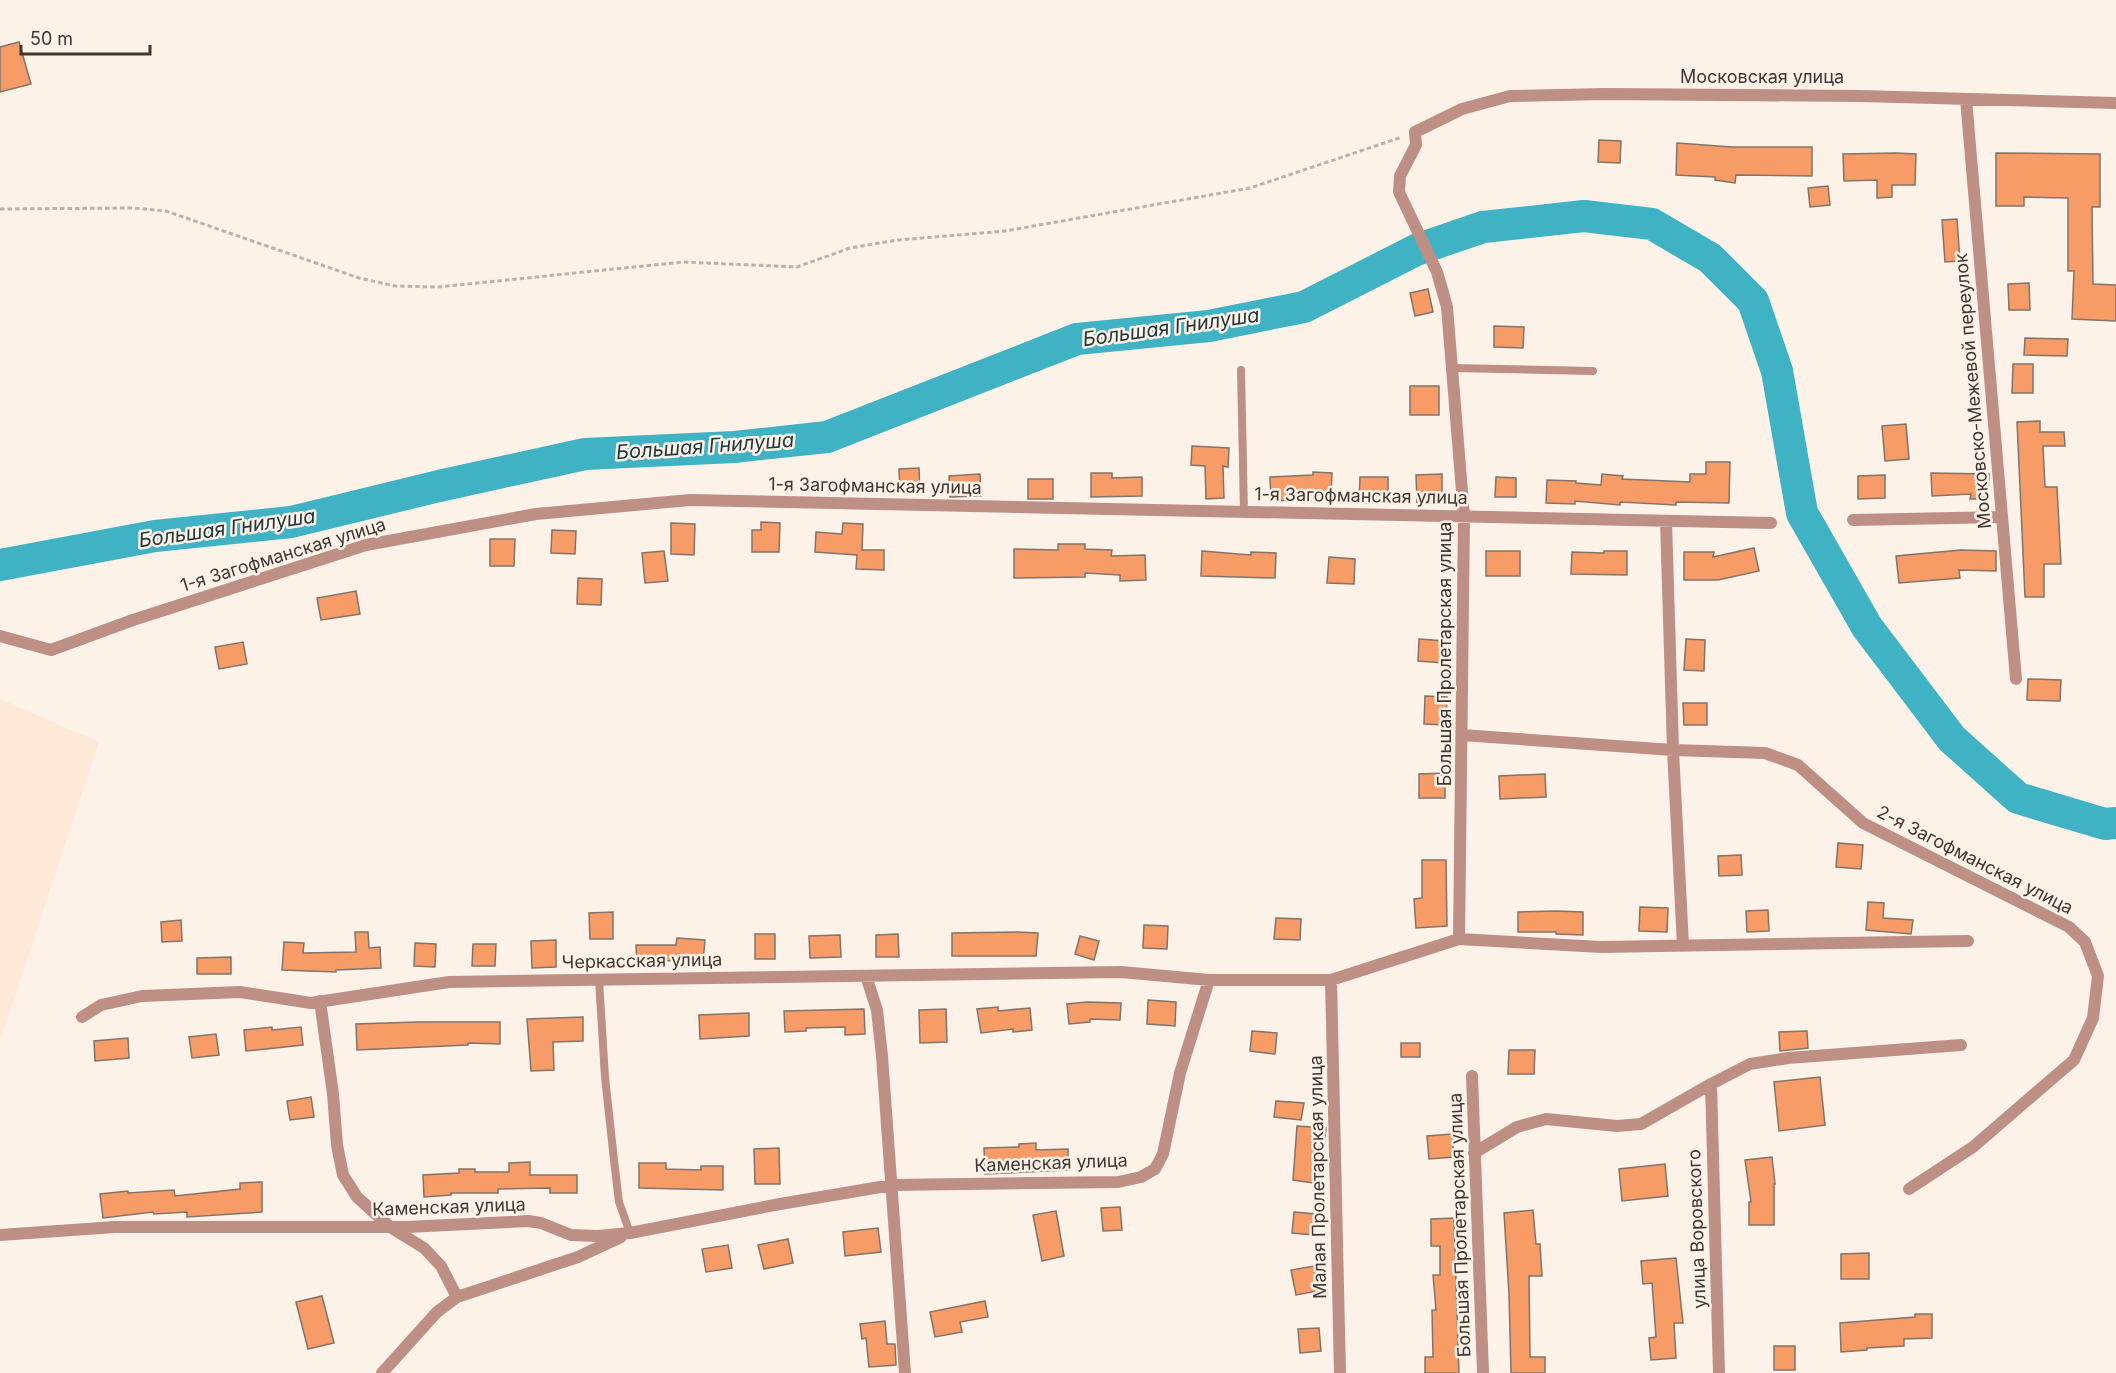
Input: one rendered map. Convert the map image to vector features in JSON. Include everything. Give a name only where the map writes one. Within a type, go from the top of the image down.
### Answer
[{"type":"street","name":"Московская улица","points":[[1415,132],[1462,109],[1510,96],[1615,94],[2116,103]]},
{"type":"street","name":"Московско-Межевой переулок","points":[[1966,99],[2016,680]]},
{"type":"street","name":"Большая Пролетарская улица","points":[[1415,132],[1416,145],[1400,176],[1399,192],[1442,283],[1447,307],[1464,516],[1459,939]]},
{"type":"street","name":"1-я Загофманская улица","points":[[0,636],[51,650],[133,620],[366,545],[536,514],[690,500],[1771,523]]},
{"type":"street","points":[[1853,520],[2002,517]]},
{"type":"street","points":[[1666,521],[1673,750],[1683,945]]},
{"type":"street","name":"2-я Загофманская улица","points":[[1462,735],[1673,750],[1765,753],[1798,765],[1863,823],[2069,927],[2085,942],[2098,976],[2093,1018],[2074,1060],[1973,1148],[1909,1189]]},
{"type":"street","points":[[1209,980],[1331,980],[1459,939],[1601,947],[1968,941]]},
{"type":"street","name":"Черкасская улица","points":[[82,1017],[101,1005],[142,996],[240,992],[311,1003],[449,982],[1121,972],[1209,980]]},
{"type":"street","points":[[866,976],[877,1010],[905,1373]]},
{"type":"street","name":"Каменская улица","points":[[0,1235],[115,1227],[390,1227],[528,1221],[571,1235],[598,1236],[630,1233],[892,1185],[1118,1182],[1141,1177],[1155,1169],[1163,1154],[1180,1073],[1209,980]]},
{"type":"street","name":"Малая Пролетарская улица","points":[[1331,980],[1340,1373]]},
{"type":"street","points":[[320,1001],[333,1094],[337,1145],[343,1175],[357,1197],[390,1227],[424,1248],[441,1266],[457,1297]]},
{"type":"street","points":[[1474,1153],[1517,1127],[1546,1119],[1617,1126],[1641,1124],[1750,1064],[1788,1058],[1961,1045]]},
{"type":"street","name":"Большая Пролетарская улица","points":[[1472,1076],[1484,1373]]},
{"type":"street","name":"улица Воровского","points":[[1711,1084],[1719,1373]]},
{"type":"street","points":[[382,1373],[437,1312],[457,1297],[578,1257],[630,1233]]},
{"type":"lane","points":[[1452,368],[1593,371]]},
{"type":"lane","points":[[1241,370],[1244,512]]},
{"type":"lane","points":[[599,980],[605,1077],[616,1181],[619,1202],[630,1233]]},
{"type":"path","points":[[0,209],[133,208],[166,211],[359,279],[395,286],[438,286],[682,262],[797,267],[850,248],[898,240],[1005,231],[1250,188],[1415,132]]},
{"type":"shaded area","points":[[0,699],[99,742],[0,1041]]},
{"type":"building","points":[[19,42],[31,84],[0,92],[0,47]]},
{"type":"building","points":[[1599,140],[1621,141],[1620,163],[1598,162]]},
{"type":"building","points":[[1677,143],[1732,147],[1812,147],[1812,176],[1736,175],[1735,183],[1715,180],[1715,177],[1676,175]]},
{"type":"building","points":[[1996,153],[2100,154],[2100,207],[2092,207],[2093,284],[2116,285],[2116,321],[2072,319],[2074,271],[2068,271],[2068,198],[2024,197],[2024,206],[1996,206]]},
{"type":"building","points":[[1843,154],[1916,154],[1915,185],[1892,185],[1892,197],[1877,198],[1877,180],[1844,181]]},
{"type":"building","points":[[1828,186],[1830,205],[1810,207],[1808,188]]},
{"type":"building","points":[[1957,219],[1960,261],[1945,262],[1942,220]]},
{"type":"building","points":[[2029,283],[2030,310],[2009,310],[2008,284]]},
{"type":"building","points":[[1428,289],[1433,312],[1415,316],[1410,293]]},
{"type":"building","points":[[1494,326],[1524,327],[1523,348],[1494,347]]},
{"type":"building","points":[[2025,338],[2068,339],[2067,356],[2024,355]]},
{"type":"building","points":[[2013,364],[2033,364],[2033,393],[2012,393]]},
{"type":"building","points":[[1410,386],[1439,386],[1439,415],[1410,415]]},
{"type":"building","points":[[2040,421],[2040,432],[2064,432],[2065,446],[2043,446],[2045,487],[2057,487],[2061,564],[2044,564],[2044,597],[2025,597],[2017,422]]},
{"type":"building","points":[[1906,424],[1909,459],[1885,461],[1882,426]]},
{"type":"building","points":[[1192,446],[1229,448],[1228,467],[1223,466],[1224,498],[1206,499],[1205,466],[1191,465]]},
{"type":"building","points":[[1706,462],[1730,462],[1729,503],[1676,502],[1676,505],[1620,502],[1620,505],[1575,501],[1575,504],[1546,503],[1547,480],[1601,485],[1602,474],[1623,476],[1622,479],[1690,482],[1690,474],[1706,474]]},
{"type":"building","points":[[919,468],[920,492],[900,493],[899,469]]},
{"type":"building","points":[[1313,472],[1332,473],[1331,496],[1297,494],[1297,500],[1271,501],[1270,477],[1313,475]]},
{"type":"building","points":[[1091,473],[1112,473],[1112,478],[1142,477],[1142,496],[1091,497]]},
{"type":"building","points":[[1931,473],[1989,474],[1988,499],[1970,499],[1971,494],[1932,496]]},
{"type":"building","points":[[980,474],[981,496],[950,497],[949,476]]},
{"type":"building","points":[[1442,474],[1442,502],[1417,503],[1416,475]]},
{"type":"building","points":[[1885,475],[1885,498],[1858,499],[1858,476]]},
{"type":"building","points":[[1360,477],[1388,477],[1388,503],[1359,503]]},
{"type":"building","points":[[1496,477],[1516,478],[1516,497],[1495,497]]},
{"type":"building","points":[[1028,479],[1053,479],[1053,499],[1028,499]]},
{"type":"building","points":[[761,522],[780,523],[779,552],[752,552],[752,530],[761,530]]},
{"type":"building","points":[[671,523],[695,524],[694,555],[671,554]]},
{"type":"building","points":[[843,523],[863,524],[862,550],[884,550],[884,570],[856,569],[857,555],[815,552],[816,532],[842,534]]},
{"type":"building","points":[[552,530],[576,531],[575,554],[551,553]]},
{"type":"building","points":[[490,539],[515,539],[514,566],[490,566]]},
{"type":"building","points":[[1058,544],[1085,544],[1085,549],[1112,550],[1111,556],[1145,555],[1146,580],[1120,581],[1120,575],[1085,573],[1085,577],[1014,578],[1014,549],[1058,550]]},
{"type":"building","points":[[1754,548],[1759,571],[1718,580],[1684,580],[1684,552],[1714,552],[1713,557]]},
{"type":"building","points":[[1961,550],[1996,551],[1996,571],[1959,570],[1960,578],[1899,583],[1896,556]]},
{"type":"building","points":[[664,551],[668,581],[645,583],[642,553]]},
{"type":"building","points":[[1202,551],[1251,555],[1251,552],[1276,553],[1275,578],[1201,576]]},
{"type":"building","points":[[1486,551],[1520,551],[1520,576],[1486,576]]},
{"type":"building","points":[[1604,551],[1627,551],[1627,575],[1571,574],[1572,552],[1604,553]]},
{"type":"building","points":[[1329,557],[1355,559],[1354,584],[1327,583]]},
{"type":"building","points":[[578,578],[602,579],[601,605],[577,604]]},
{"type":"building","points":[[356,591],[360,614],[321,620],[317,598]]},
{"type":"building","points":[[1419,639],[1445,641],[1443,663],[1418,661]]},
{"type":"building","points":[[1686,639],[1705,640],[1704,671],[1684,670]]},
{"type":"building","points":[[243,642],[247,664],[219,669],[215,647]]},
{"type":"building","points":[[2028,679],[2061,680],[2060,701],[2027,700]]},
{"type":"building","points":[[1425,696],[1447,697],[1446,725],[1424,724]]},
{"type":"building","points":[[1683,703],[1707,703],[1707,725],[1684,725]]},
{"type":"building","points":[[1445,773],[1445,798],[1419,798],[1419,774]]},
{"type":"building","points":[[1545,774],[1546,797],[1500,799],[1499,776]]},
{"type":"building","points":[[1838,843],[1863,845],[1861,869],[1836,867]]},
{"type":"building","points":[[1741,855],[1742,875],[1719,876],[1718,856]]},
{"type":"building","points":[[1422,860],[1446,860],[1447,926],[1416,928],[1414,899],[1422,898]]},
{"type":"building","points":[[1868,902],[1884,903],[1883,918],[1913,920],[1911,934],[1866,930]]},
{"type":"building","points":[[1640,907],[1668,908],[1667,932],[1639,931]]},
{"type":"building","points":[[1768,910],[1769,931],[1747,932],[1746,911]]},
{"type":"building","points":[[613,912],[613,939],[590,939],[589,913]]},
{"type":"building","points":[[1518,912],[1583,912],[1583,935],[1518,932]]},
{"type":"building","points":[[1276,918],[1301,919],[1300,940],[1274,939]]},
{"type":"building","points":[[181,920],[182,941],[162,942],[161,922]]},
{"type":"building","points":[[1144,925],[1168,926],[1167,949],[1143,948]]},
{"type":"building","points":[[355,932],[368,932],[369,948],[380,947],[381,968],[336,970],[336,972],[282,970],[284,942],[304,943],[303,953],[356,952]]},
{"type":"building","points":[[952,933],[1038,933],[1036,956],[952,956]]},
{"type":"building","points":[[755,934],[775,934],[775,959],[755,959]]},
{"type":"building","points":[[898,934],[899,957],[876,957],[876,935]]},
{"type":"building","points":[[840,935],[841,957],[810,958],[809,936]]},
{"type":"building","points":[[1080,936],[1099,941],[1094,960],[1075,954]]},
{"type":"building","points":[[677,938],[705,940],[703,963],[658,960],[658,964],[637,964],[636,945],[676,945]]},
{"type":"building","points":[[556,940],[556,967],[532,968],[531,941]]},
{"type":"building","points":[[415,943],[436,944],[435,967],[414,966]]},
{"type":"building","points":[[473,944],[496,944],[495,966],[472,966]]},
{"type":"building","points":[[231,957],[231,974],[197,974],[197,958]]},
{"type":"building","points":[[1148,1000],[1176,1002],[1175,1026],[1147,1024]]},
{"type":"building","points":[[1121,1003],[1120,1020],[1090,1019],[1090,1022],[1069,1024],[1067,1004]]},
{"type":"building","points":[[998,1007],[998,1011],[1030,1008],[1032,1030],[1013,1032],[1013,1029],[981,1033],[977,1009]]},
{"type":"building","points":[[864,1009],[865,1034],[845,1035],[845,1027],[806,1028],[806,1031],[785,1032],[784,1011]]},
{"type":"building","points":[[946,1009],[947,1042],[920,1043],[919,1010]]},
{"type":"building","points":[[749,1013],[749,1036],[700,1039],[699,1015]]},
{"type":"building","points":[[583,1017],[583,1041],[553,1042],[554,1070],[531,1071],[527,1019]]},
{"type":"building","points":[[500,1022],[500,1044],[468,1043],[468,1045],[357,1050],[356,1024]]},
{"type":"building","points":[[272,1027],[272,1030],[301,1027],[303,1045],[246,1051],[244,1030]]},
{"type":"building","points":[[1252,1031],[1277,1033],[1275,1054],[1250,1051]]},
{"type":"building","points":[[1807,1031],[1808,1048],[1780,1051],[1779,1032]]},
{"type":"building","points":[[216,1034],[219,1055],[192,1058],[189,1037]]},
{"type":"building","points":[[128,1038],[129,1058],[95,1061],[94,1041]]},
{"type":"building","points":[[1401,1043],[1420,1043],[1420,1057],[1401,1057]]},
{"type":"building","points":[[1509,1050],[1535,1050],[1534,1074],[1508,1074]]},
{"type":"building","points":[[1820,1077],[1825,1125],[1779,1131],[1774,1082]]},
{"type":"building","points":[[311,1097],[314,1117],[290,1120],[287,1101]]},
{"type":"building","points":[[1276,1101],[1304,1103],[1301,1120],[1274,1117]]},
{"type":"building","points":[[1297,1126],[1326,1128],[1320,1184],[1293,1180]]},
{"type":"building","points":[[1452,1134],[1454,1157],[1429,1159],[1427,1136]]},
{"type":"building","points":[[1036,1143],[1036,1150],[1068,1149],[1068,1170],[985,1174],[984,1148],[1019,1147],[1019,1144]]},
{"type":"building","points":[[779,1148],[780,1184],[755,1184],[754,1149]]},
{"type":"building","points":[[1772,1157],[1775,1184],[1774,1225],[1749,1225],[1749,1202],[1751,1202],[1745,1160]]},
{"type":"building","points":[[530,1162],[530,1175],[577,1175],[577,1193],[550,1193],[550,1188],[498,1189],[498,1193],[451,1193],[451,1195],[424,1197],[423,1175],[459,1173],[459,1169],[475,1169],[475,1172],[509,1172],[509,1163]]},
{"type":"building","points":[[639,1163],[666,1163],[666,1169],[701,1170],[701,1166],[723,1166],[723,1190],[639,1188]]},
{"type":"building","points":[[1665,1164],[1668,1196],[1622,1201],[1619,1169]]},
{"type":"building","points":[[262,1182],[262,1212],[187,1217],[187,1212],[154,1214],[153,1212],[103,1218],[100,1194],[174,1190],[175,1196],[240,1189],[240,1183]]},
{"type":"building","points":[[1120,1207],[1122,1230],[1103,1231],[1101,1208]]},
{"type":"building","points":[[1533,1210],[1536,1244],[1540,1244],[1542,1276],[1529,1276],[1530,1357],[1545,1357],[1545,1373],[1511,1373],[1504,1213]]},
{"type":"building","points":[[1056,1211],[1064,1256],[1042,1261],[1033,1215]]},
{"type":"building","points":[[1294,1212],[1316,1214],[1314,1235],[1292,1233]]},
{"type":"building","points":[[1454,1218],[1459,1373],[1425,1373],[1425,1357],[1433,1357],[1432,1310],[1436,1310],[1433,1275],[1440,1275],[1440,1246],[1431,1246],[1431,1219]]},
{"type":"building","points":[[878,1228],[881,1252],[845,1256],[843,1232]]},
{"type":"building","points":[[788,1239],[793,1263],[764,1269],[758,1245]]},
{"type":"building","points":[[728,1245],[732,1268],[706,1272],[702,1249]]},
{"type":"building","points":[[1869,1253],[1869,1279],[1841,1279],[1841,1254]]},
{"type":"building","points":[[1676,1258],[1683,1323],[1674,1323],[1676,1358],[1651,1360],[1649,1338],[1656,1337],[1652,1283],[1643,1284],[1641,1261]]},
{"type":"building","points":[[1314,1266],[1318,1291],[1296,1295],[1291,1270]]},
{"type":"building","points":[[322,1296],[334,1343],[308,1349],[296,1302]]},
{"type":"building","points":[[985,1301],[988,1317],[960,1322],[962,1332],[935,1337],[930,1312]]},
{"type":"building","points":[[1915,1314],[1932,1314],[1932,1338],[1904,1339],[1904,1346],[1841,1352],[1840,1323],[1915,1317]]},
{"type":"building","points":[[885,1321],[887,1344],[895,1344],[896,1365],[869,1367],[866,1338],[862,1339],[860,1324]]},
{"type":"building","points":[[1319,1328],[1321,1351],[1300,1353],[1298,1329]]},
{"type":"building","points":[[1774,1346],[1795,1346],[1795,1370],[1774,1370]]},
{"type":"waterway","name":"Большая Гнилуша","points":[[0,565],[155,536],[291,522],[585,454],[734,447],[827,437],[1077,339],[1209,326],[1304,307],[1416,250],[1483,227],[1584,216],[1652,224],[1710,258],[1753,301],[1777,371],[1802,513],[1867,627],[1952,739],[2018,798],[2105,824],[2116,823]]}]
